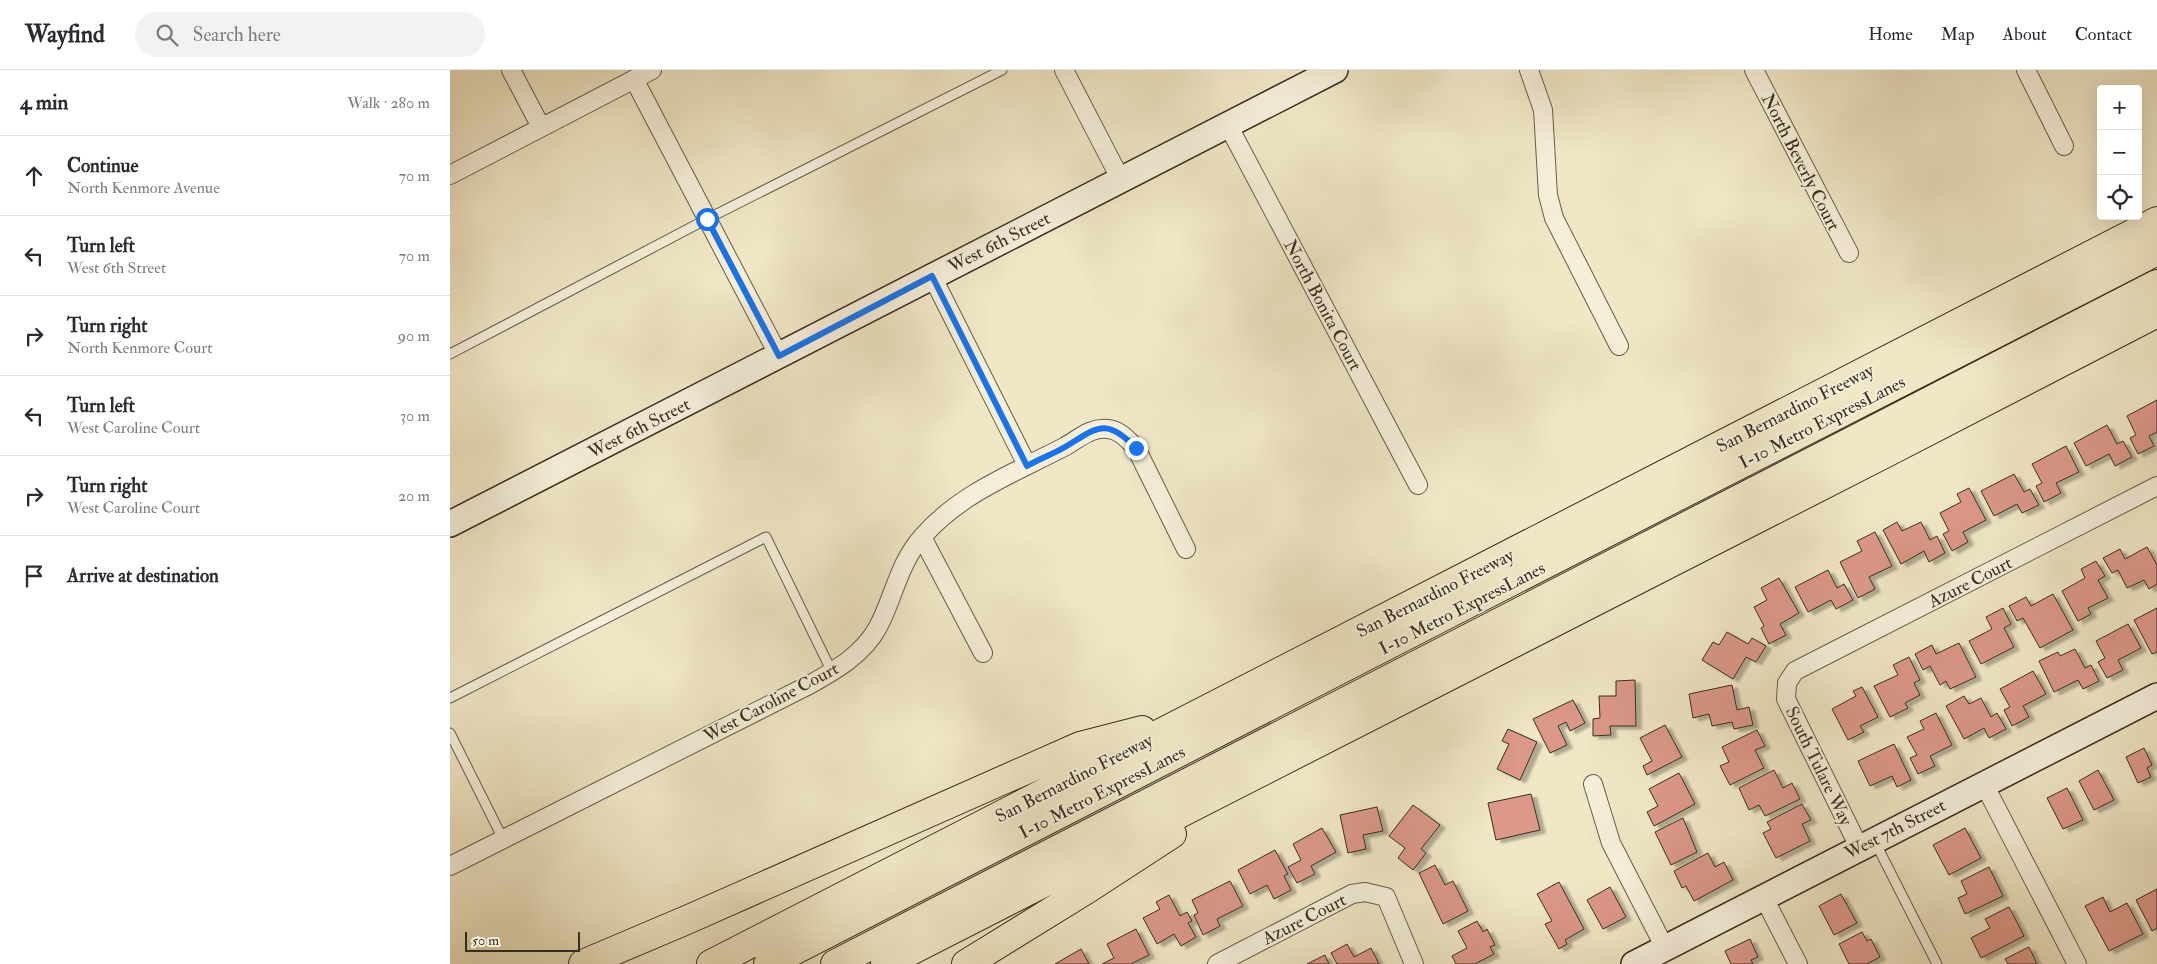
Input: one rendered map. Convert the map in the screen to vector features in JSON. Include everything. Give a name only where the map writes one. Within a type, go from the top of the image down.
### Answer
[{"type":"highway","name":"San Bernardino Freeway","points":[[711,964],[2157,221]]},
{"type":"highway","name":"I-10 Metro ExpressLanes","points":[[768,964],[2157,251]]},
{"type":"highway","name":"I-10 Metro ExpressLanes","points":[[835,964],[2157,284]]},
{"type":"highway","points":[[885,964],[1890,451],[2157,312]]},
{"type":"highway","points":[[583,964],[1080,746],[1194,716]]},
{"type":"highway","points":[[966,964],[1089,888],[1287,758]]},
{"type":"street","points":[[511,70],[541,127]]},
{"type":"street","points":[[450,175],[652,70]]},
{"type":"street","points":[[1064,70],[1121,180]]},
{"type":"street","name":"West 6th Street","points":[[450,524],[1335,70]]},
{"type":"street","points":[[1529,70],[1543,110],[1548,196],[1554,218],[1619,346]]},
{"type":"street","name":"North Beverly Court","points":[[1754,70],[1849,253]]},
{"type":"street","points":[[2026,70],[2064,146]]},
{"type":"street","points":[[634,79],[779,356]]},
{"type":"street","name":"North Bonita Court","points":[[1228,125],[1418,485]]},
{"type":"street","points":[[932,276],[1027,466]]},
{"type":"street","name":"West Caroline Court","points":[[450,866],[809,686],[832,672],[861,649],[877,629],[906,559],[922,537],[948,511],[976,493],[1065,447],[1091,430],[1109,428],[1122,434],[1136,448],[1186,549]]},
{"type":"street","name":"Azure Court","points":[[1788,683],[1795,671],[2157,486]]},
{"type":"street","points":[[922,537],[983,652]]},
{"type":"street","name":"South Tulare Way","points":[[1788,683],[1786,699],[1866,844]]},
{"type":"street","name":"West 7th Street","points":[[1634,964],[1665,952],[1866,844],[2157,696]]},
{"type":"street","points":[[1593,784],[1611,842],[1665,952]]},
{"type":"street","points":[[1984,784],[2077,964]]},
{"type":"street","name":"Azure Court","points":[[1217,964],[1352,894],[1365,892],[1386,898],[1414,964]]},
{"type":"street","points":[[1764,898],[1798,964]]},
{"type":"lane","points":[[450,354],[707,219],[1002,70]]},
{"type":"lane","points":[[450,698],[766,537],[832,672]]},
{"type":"lane","points":[[450,733],[503,838]]},
{"type":"lane","points":[[1866,844],[1938,964]]},
{"type":"building","points":[[2157,400],[2157,432],[2149,436],[2154,446],[2138,454],[2130,438],[2136,435],[2127,416]]},
{"type":"building","points":[[2107,425],[2117,444],[2123,441],[2132,457],[2115,466],[2109,454],[2086,466],[2074,443]]},
{"type":"building","points":[[2066,446],[2079,472],[2056,483],[2061,493],[2044,502],[2036,486],[2042,483],[2032,464]]},
{"type":"building","points":[[2014,474],[2024,492],[2030,489],[2039,505],[2022,513],[2017,504],[1994,516],[1981,491]]},
{"type":"building","points":[[1969,488],[1986,520],[1963,532],[1968,542],[1952,551],[1943,534],[1949,531],[1940,513],[1961,502],[1957,494]]},
{"type":"building","points":[[1897,522],[1902,531],[1921,522],[1930,540],[1937,536],[1945,553],[1929,562],[1924,551],[1901,564],[1883,530]]},
{"type":"building","points":[[1875,532],[1892,566],[1869,577],[1875,589],[1858,598],[1840,562],[1862,551],[1857,541]]},
{"type":"building","points":[[2147,547],[2157,565],[2157,584],[2149,589],[2144,580],[2127,588],[2118,570],[2112,573],[2103,558],[2120,549],[2125,559]]},
{"type":"building","points":[[2096,561],[2105,576],[2098,580],[2108,598],[2088,608],[2091,614],[2078,621],[2062,591],[2085,578],[2081,569]]},
{"type":"building","points":[[1828,570],[1837,588],[1844,584],[1853,600],[1836,609],[1831,600],[1808,612],[1795,587]]},
{"type":"building","points":[[1779,578],[1799,613],[1780,624],[1786,635],[1769,644],[1761,628],[1764,626],[1754,607],[1767,600],[1761,588]]},
{"type":"building","points":[[2053,594],[2073,630],[2040,648],[2023,618],[2017,621],[2009,606],[2026,597],[2031,606]]},
{"type":"building","points":[[2003,608],[2011,624],[2004,628],[2014,647],[1981,664],[1969,641],[1992,629],[1986,617]]},
{"type":"building","points":[[2157,608],[2157,652],[2152,654],[2134,620]]},
{"type":"building","points":[[2128,624],[2141,648],[2118,660],[2123,670],[2107,678],[2098,662],[2105,658],[2096,641]]},
{"type":"building","points":[[1727,632],[1748,644],[1752,638],[1766,646],[1756,662],[1746,657],[1733,679],[1702,660],[1713,642],[1719,645]]},
{"type":"building","points":[[1959,643],[1976,677],[1950,689],[1946,681],[1940,685],[1930,666],[1923,670],[1915,654],[1932,645],[1936,654]]},
{"type":"building","points":[[2075,649],[2085,668],[2091,665],[2099,681],[2083,689],[2078,680],[2054,692],[2039,661],[2058,652],[2060,656]]},
{"type":"building","points":[[1909,657],[1920,680],[1914,683],[1920,695],[1905,703],[1908,708],[1890,717],[1874,686],[1898,675],[1893,665]]},
{"type":"building","points":[[2033,671],[2046,694],[2023,706],[2029,717],[2012,726],[2004,710],[2010,707],[2000,689]]},
{"type":"building","points":[[1635,680],[1636,726],[1610,726],[1611,735],[1593,736],[1593,719],[1600,718],[1599,696],[1616,696],[1616,681]]},
{"type":"building","points":[[1732,685],[1737,710],[1749,707],[1753,725],[1734,729],[1732,722],[1712,726],[1709,714],[1693,718],[1689,694]]},
{"type":"building","points":[[1862,687],[1878,717],[1860,726],[1864,732],[1848,740],[1832,709],[1856,696],[1853,691]]},
{"type":"building","points":[[1964,696],[1969,704],[1981,698],[1991,717],[1997,713],[2006,729],[1989,738],[1984,728],[1964,739],[1946,706]]},
{"type":"building","points":[[1573,700],[1585,723],[1570,731],[1566,722],[1558,726],[1567,745],[1550,753],[1533,719]]},
{"type":"building","points":[[1936,713],[1952,745],[1930,756],[1935,766],[1918,774],[1910,758],[1917,755],[1907,737],[1924,729],[1920,721]]},
{"type":"building","points":[[1665,725],[1682,757],[1647,775],[1643,766],[1652,761],[1640,738]]},
{"type":"building","points":[[1508,729],[1537,742],[1520,780],[1497,769],[1509,744],[1502,741]]},
{"type":"building","points":[[1757,730],[1765,746],[1755,750],[1764,768],[1730,785],[1720,766],[1729,762],[1722,747]]},
{"type":"building","points":[[1894,744],[1911,780],[1897,787],[1892,776],[1870,786],[1858,761]]},
{"type":"building","points":[[2144,748],[2152,765],[2147,768],[2151,777],[2138,783],[2126,757]]},
{"type":"building","points":[[1774,770],[1783,788],[1792,783],[1800,799],[1765,816],[1759,805],[1749,810],[1739,788]]},
{"type":"building","points":[[2098,770],[2114,800],[2094,810],[2079,781]]},
{"type":"building","points":[[1679,773],[1695,804],[1654,826],[1647,812],[1658,806],[1649,789]]},
{"type":"building","points":[[2067,788],[2083,820],[2063,829],[2047,798]]},
{"type":"building","points":[[1531,794],[1540,830],[1496,840],[1488,803]]},
{"type":"building","points":[[1802,804],[1811,820],[1802,824],[1810,841],[1776,858],[1763,833],[1771,829],[1767,822]]},
{"type":"building","points":[[1413,805],[1440,825],[1421,849],[1426,853],[1413,870],[1398,858],[1405,848],[1389,836]]},
{"type":"building","points":[[1377,807],[1383,831],[1363,835],[1366,849],[1348,853],[1340,815]]},
{"type":"building","points":[[1683,818],[1697,852],[1671,865],[1655,832]]},
{"type":"building","points":[[1322,828],[1336,852],[1311,866],[1315,874],[1297,883],[1288,867],[1301,860],[1293,844]]},
{"type":"building","points":[[1965,828],[1981,858],[1949,875],[1933,845]]},
{"type":"building","points":[[1275,850],[1288,874],[1284,876],[1291,890],[1274,899],[1267,885],[1250,894],[1238,870]]},
{"type":"building","points":[[1708,853],[1715,867],[1724,862],[1733,880],[1694,901],[1686,886],[1682,888],[1674,871]]},
{"type":"building","points":[[1435,865],[1445,885],[1453,881],[1468,911],[1443,924],[1419,873]]},
{"type":"building","points":[[1989,867],[2003,896],[1965,914],[1958,898],[1967,894],[1961,881]]},
{"type":"building","points":[[1230,881],[1243,906],[1217,919],[1220,926],[1203,935],[1194,915],[1198,913],[1192,900]]},
{"type":"building","points":[[1559,882],[1584,929],[1565,940],[1567,944],[1559,949],[1545,924],[1552,921],[1537,894]]},
{"type":"building","points":[[1610,887],[1626,917],[1603,929],[1587,900]]},
{"type":"building","points":[[2157,889],[2157,928],[2152,931],[2136,900]]},
{"type":"building","points":[[1841,894],[1857,923],[1834,935],[1819,906]]},
{"type":"building","points":[[1169,895],[1180,916],[1187,912],[1192,921],[1188,923],[1196,937],[1181,946],[1174,934],[1157,944],[1143,918],[1160,909],[1156,902]]},
{"type":"building","points":[[2103,897],[2110,912],[2127,903],[2143,934],[2109,951],[2085,906]]},
{"type":"building","points":[[2009,907],[2024,936],[1981,958],[1971,938],[1990,928],[1985,919]]},
{"type":"building","points":[[1477,921],[1483,932],[1487,929],[1495,945],[1490,947],[1494,954],[1475,964],[1456,964],[1452,956],[1467,948],[1458,931]]},
{"type":"building","points":[[1136,929],[1149,955],[1131,964],[1102,964],[1114,958],[1107,944]]},
{"type":"building","points":[[1862,932],[1867,941],[1871,939],[1880,957],[1867,964],[1849,964],[1839,944]]},
{"type":"building","points":[[1750,939],[1758,957],[1751,960],[1753,964],[1731,964],[1725,951]]},
{"type":"building","points":[[1347,944],[1354,957],[1371,948],[1379,964],[1337,964],[1331,953]]},
{"type":"building","points":[[2029,947],[2037,964],[2008,964],[2005,959]]},
{"type":"building","points":[[1081,949],[1089,964],[1055,964]]},
{"type":"building","points":[[1325,955],[1329,964],[1307,964]]},
{"type":"route","points":[[707,219],[779,356],[932,276],[1027,466],[1065,447],[1091,430],[1109,428],[1122,434],[1136,448]]}]
